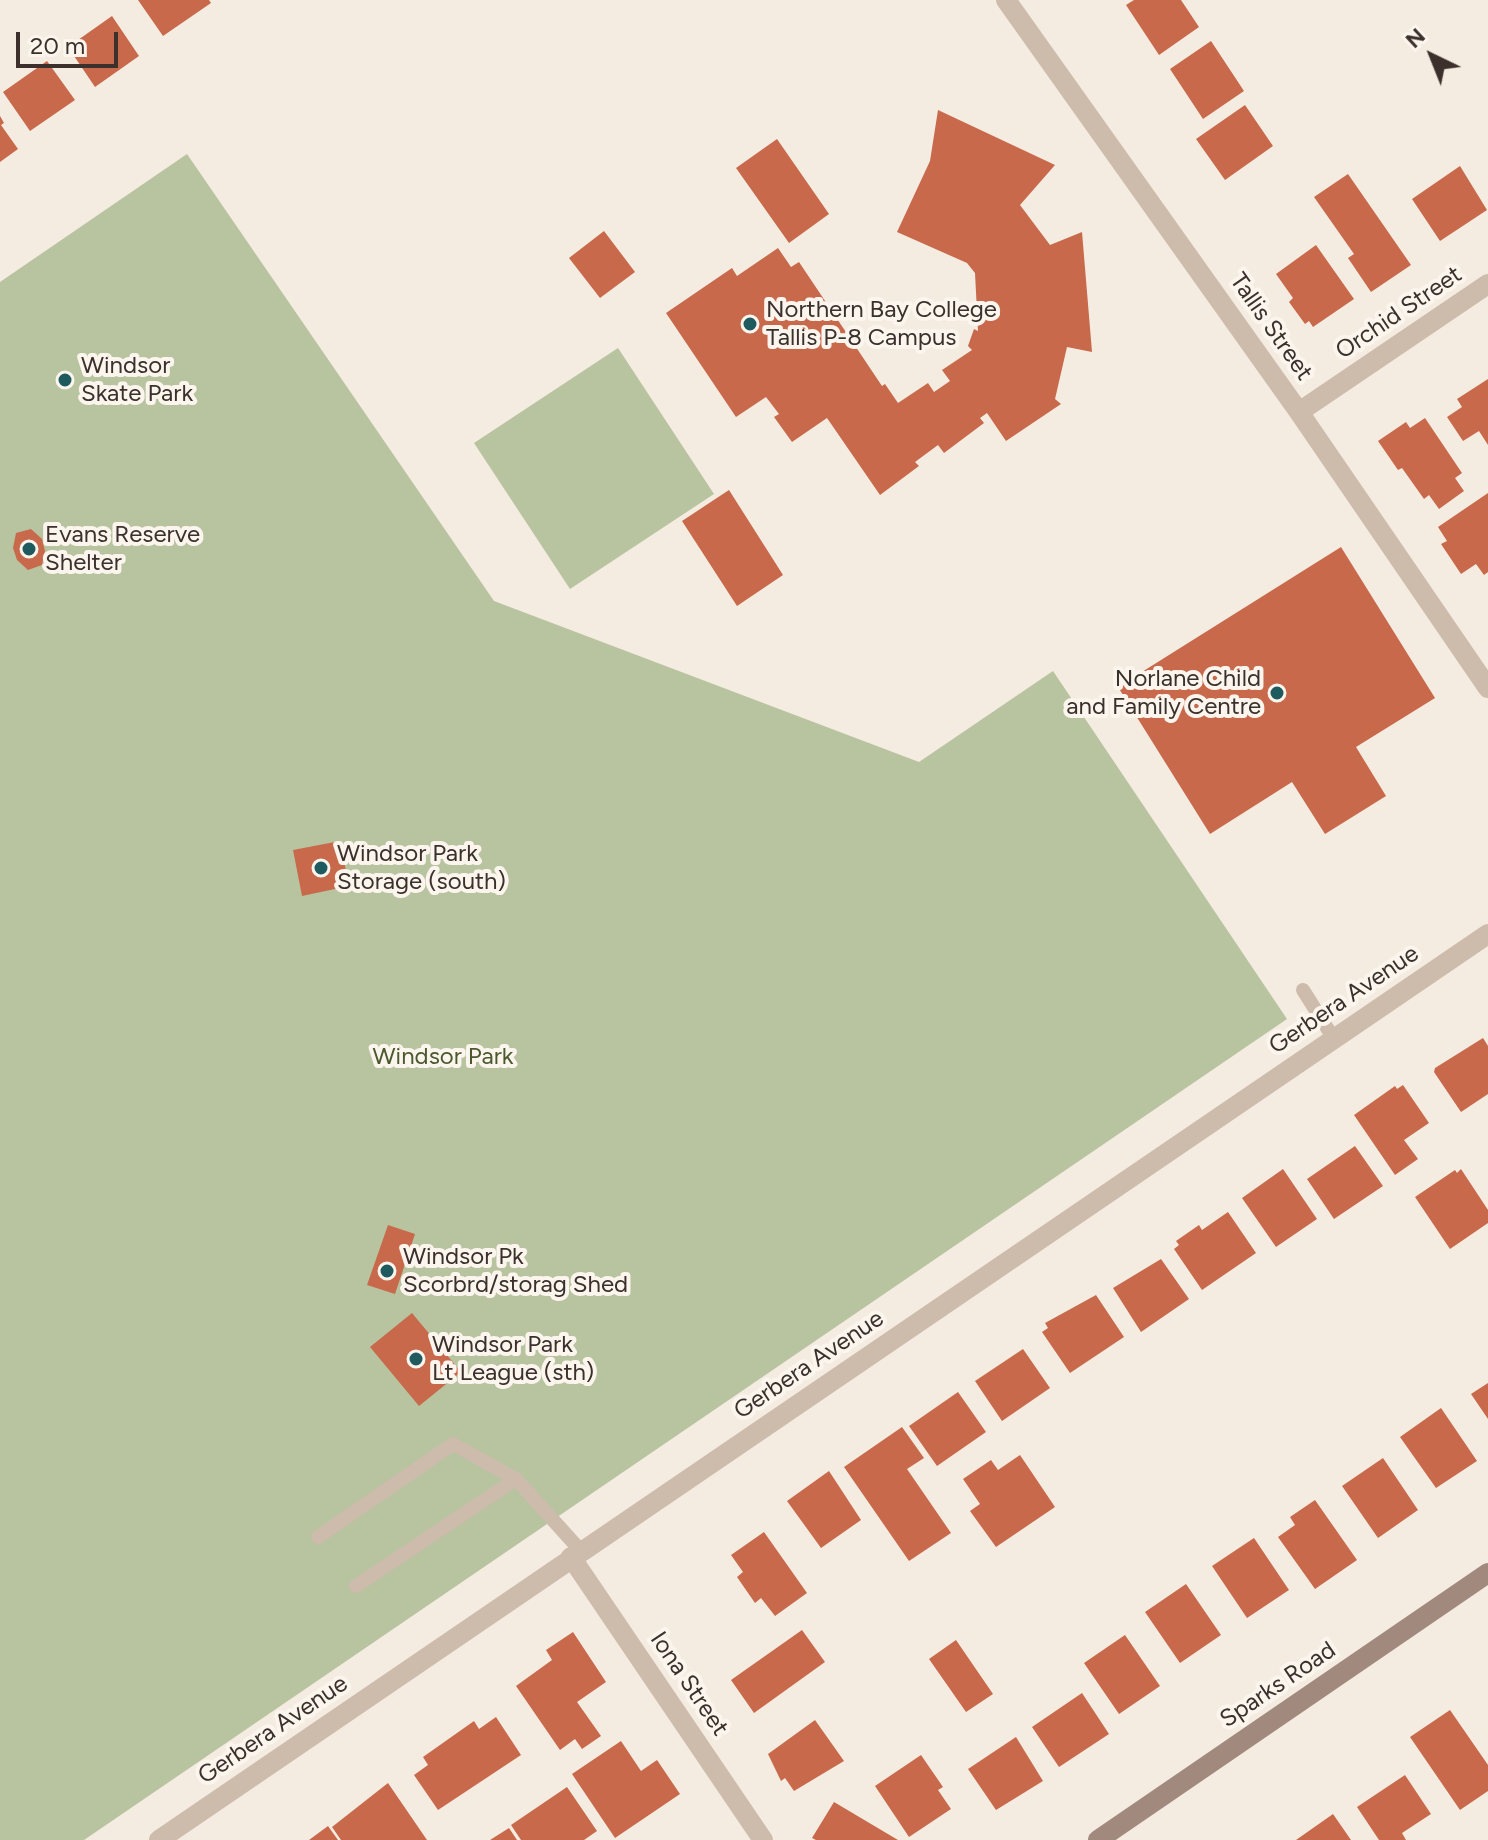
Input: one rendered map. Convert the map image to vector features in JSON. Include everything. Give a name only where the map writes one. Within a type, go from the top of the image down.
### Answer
[{"type":"street","name":"Tallis Street","points":[[1006,0],[1299,412],[1488,688]]},
{"type":"street","name":"Orchid Street","points":[[1299,412],[1488,284]]},
{"type":"street","name":"Gerbera Avenue","points":[[159,1840],[1488,934]]},
{"type":"street","name":"Iona Street","points":[[576,1554],[763,1840]]},
{"type":"street","name":"Sparks Road","points":[[1098,1840],[1488,1573]]},
{"type":"lane","points":[[1303,990],[1334,1039]]},
{"type":"lane","points":[[318,1537],[453,1444],[516,1479],[576,1554]]},
{"type":"lane","points":[[356,1586],[516,1479]]},
{"type":"green space","name":"Windsor Park","points":[[187,154],[494,601],[919,762],[1053,671],[1287,1019],[84,1840],[0,1840],[0,282]]},
{"type":"green space","points":[[618,348],[714,494],[570,589],[474,443]]},
{"type":"building","points":[[138,0],[209,0],[211,3],[163,36]]},
{"type":"building","points":[[1134,0],[1181,0],[1199,27],[1159,55],[1126,5]]},
{"type":"building","points":[[112,16],[139,56],[95,87],[68,47]]},
{"type":"building","points":[[1211,41],[1244,91],[1203,119],[1170,69]]},
{"type":"building","points":[[47,61],[75,100],[30,131],[3,92]]},
{"type":"building","points":[[1245,105],[1273,146],[1225,180],[1196,139]]},
{"type":"building","points":[[938,110],[1055,165],[1020,205],[1050,245],[1082,232],[1092,352],[1067,347],[1055,399],[1061,404],[1006,441],[987,413],[980,418],[984,423],[944,453],[938,445],[915,462],[919,466],[880,495],[827,418],[792,442],[774,417],[779,414],[766,397],[736,417],[666,313],[732,268],[737,276],[778,248],[791,267],[799,262],[882,386],[885,384],[898,403],[928,383],[934,392],[950,381],[942,370],[972,350],[968,346],[974,329],[978,331],[975,273],[967,263],[897,232],[930,161]]},
{"type":"building","points":[[0,116],[4,123],[1,125],[18,149],[0,162]]},
{"type":"building","points":[[777,139],[829,214],[789,243],[736,168]]},
{"type":"building","points":[[1460,166],[1487,210],[1440,241],[1412,199]]},
{"type":"building","points":[[1348,174],[1411,265],[1371,292],[1348,258],[1354,254],[1314,197]]},
{"type":"building","points":[[604,231],[635,272],[600,298],[569,258]]},
{"type":"building","points":[[1316,245],[1354,299],[1313,327],[1309,321],[1305,324],[1289,302],[1293,298],[1276,274]]},
{"type":"building","points":[[1488,379],[1488,445],[1479,431],[1463,441],[1447,417],[1462,407],[1457,399]]},
{"type":"building","points":[[1425,418],[1462,473],[1455,478],[1464,491],[1439,509],[1429,495],[1424,499],[1378,441],[1406,422],[1410,428]]},
{"type":"building","points":[[729,490],[783,575],[737,606],[682,521]]},
{"type":"building","points":[[1488,493],[1488,572],[1484,575],[1476,564],[1461,574],[1441,544],[1447,541],[1438,527]]},
{"type":"building","name":"Evans Reserve Shelter","points":[[31,529],[42,539],[45,551],[42,565],[28,570],[17,560],[13,548],[16,533]]},
{"type":"building","name":"Norlane Child and Family Centre","points":[[1341,547],[1435,698],[1356,747],[1386,796],[1325,834],[1292,782],[1210,834],[1118,687]]},
{"type":"building","name":"Windsor Park Storage (south)","points":[[340,841],[349,886],[302,896],[293,850]]},
{"type":"building","points":[[1483,1038],[1488,1046],[1488,1094],[1461,1112],[1434,1072],[1435,1068]]},
{"type":"building","points":[[1403,1085],[1429,1123],[1404,1140],[1418,1159],[1395,1175],[1354,1115],[1395,1086],[1397,1089]]},
{"type":"building","points":[[1355,1146],[1383,1186],[1334,1219],[1307,1179]]},
{"type":"building","points":[[1283,1169],[1317,1219],[1276,1247],[1242,1198]]},
{"type":"building","points":[[1461,1169],[1488,1210],[1488,1223],[1450,1249],[1415,1197]]},
{"type":"building","points":[[1228,1212],[1256,1253],[1202,1290],[1174,1249],[1179,1245],[1176,1241],[1199,1225],[1202,1230]]},
{"type":"building","name":"Windsor Pk Scorbrd/storag Shed","points":[[388,1225],[415,1234],[395,1294],[367,1285]]},
{"type":"building","points":[[1161,1259],[1189,1299],[1141,1332],[1113,1288]]},
{"type":"building","points":[[1096,1295],[1124,1337],[1070,1373],[1042,1332],[1048,1328],[1045,1323]]},
{"type":"building","name":"Windsor Park Lt League (sth)","points":[[412,1313],[461,1372],[419,1406],[370,1347]]},
{"type":"building","points":[[1023,1349],[1050,1388],[1002,1421],[975,1381]]},
{"type":"building","points":[[1488,1383],[1488,1419],[1471,1394]]},
{"type":"building","points":[[958,1392],[986,1432],[937,1466],[909,1426]]},
{"type":"building","points":[[1441,1408],[1477,1461],[1436,1488],[1400,1437]]},
{"type":"building","points":[[902,1427],[924,1458],[907,1469],[951,1533],[909,1561],[844,1467]]},
{"type":"building","points":[[1020,1455],[1055,1507],[996,1547],[970,1511],[980,1504],[963,1479],[991,1460],[998,1470]]},
{"type":"building","points":[[1383,1458],[1418,1510],[1378,1538],[1342,1486]]},
{"type":"building","points":[[829,1471],[861,1520],[821,1548],[787,1501]]},
{"type":"building","points":[[1315,1500],[1357,1560],[1315,1589],[1278,1537],[1295,1525],[1290,1517]]},
{"type":"building","points":[[764,1532],[807,1593],[775,1616],[761,1598],[755,1603],[737,1577],[743,1572],[731,1555]]},
{"type":"building","points":[[1254,1538],[1289,1590],[1247,1618],[1212,1566]]},
{"type":"building","points":[[1186,1584],[1221,1635],[1180,1663],[1145,1612]]},
{"type":"building","points":[[802,1630],[825,1662],[754,1713],[731,1680]]},
{"type":"building","points":[[573,1632],[606,1682],[577,1702],[601,1736],[582,1749],[575,1739],[560,1750],[516,1686],[552,1660],[546,1650]]},
{"type":"building","points":[[1125,1635],[1160,1686],[1119,1714],[1084,1663]]},
{"type":"building","points":[[956,1640],[993,1694],[966,1712],[929,1659]]},
{"type":"building","points":[[1082,1693],[1109,1734],[1059,1767],[1032,1727]]},
{"type":"building","points":[[1450,1710],[1488,1765],[1488,1791],[1460,1810],[1410,1737]]},
{"type":"building","points":[[496,1717],[521,1755],[438,1810],[414,1775],[428,1765],[423,1757],[474,1721],[479,1729]]},
{"type":"building","points":[[815,1720],[844,1761],[794,1791],[785,1778],[781,1781],[768,1754]]},
{"type":"building","points":[[1016,1737],[1043,1781],[996,1810],[968,1769]]},
{"type":"building","points":[[621,1741],[641,1771],[657,1760],[680,1794],[615,1838],[572,1774]]},
{"type":"building","points":[[921,1755],[943,1787],[938,1790],[951,1809],[909,1837],[875,1786]]},
{"type":"building","points":[[1405,1775],[1431,1814],[1402,1833],[1406,1840],[1379,1840],[1357,1807]]},
{"type":"building","points":[[388,1783],[427,1840],[341,1840],[332,1827]]},
{"type":"building","points":[[567,1787],[597,1831],[584,1840],[521,1840],[511,1825]]},
{"type":"building","points":[[834,1802],[898,1840],[812,1838]]},
{"type":"building","points":[[1333,1814],[1351,1840],[1296,1840]]},
{"type":"building","points":[[328,1826],[338,1840],[309,1840]]},
{"type":"building","points":[[509,1828],[517,1840],[490,1840]]},
{"type":"place","name":"Northern Bay College Tallis P-8 Campus","points":[[750,324]]},
{"type":"place","name":"Windsor Skate Park","points":[[65,380]]},
{"type":"place","name":"Evans Reserve Shelter","points":[[29,549]]},
{"type":"place","name":"Norlane Child and Family Centre","points":[[1277,693]]},
{"type":"place","name":"Windsor Park Storage (south)","points":[[321,868]]},
{"type":"place","name":"Windsor Pk Scorbrd/storag Shed","points":[[387,1271]]},
{"type":"place","name":"Windsor Park Lt League (sth)","points":[[416,1359]]}]
